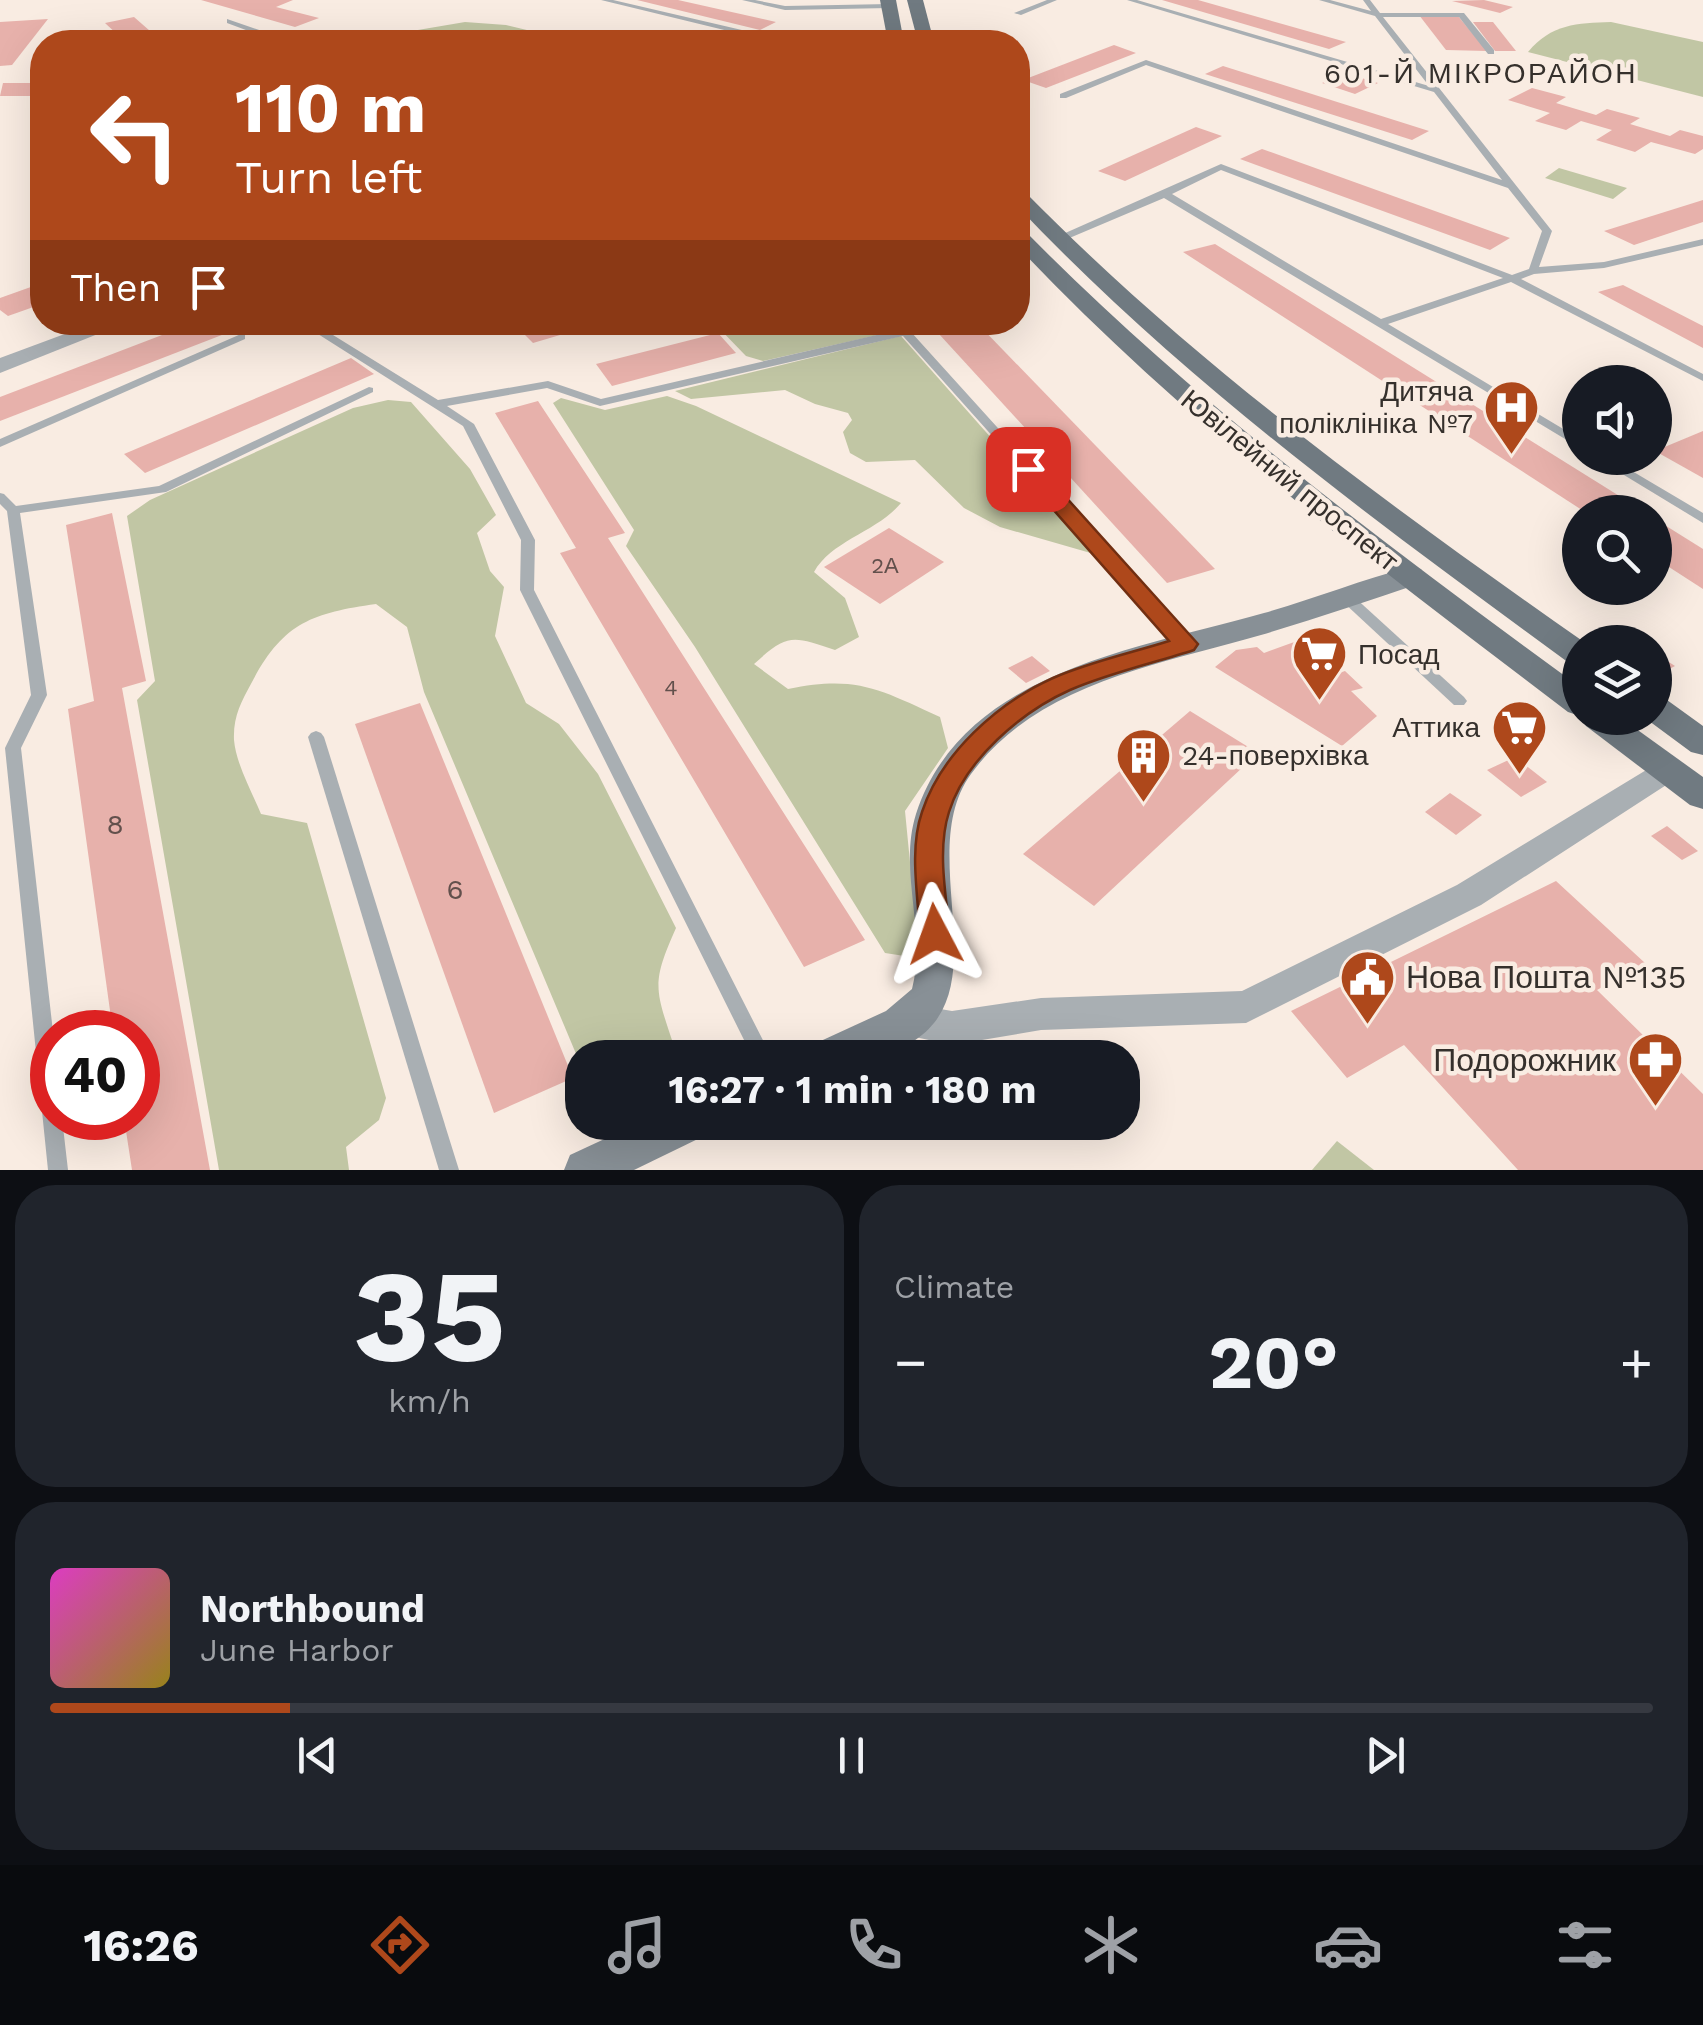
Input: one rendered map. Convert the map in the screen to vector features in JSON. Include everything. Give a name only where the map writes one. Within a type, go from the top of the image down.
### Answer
[{"type":"main road","points":[[915,0],[923,30]]},
{"type":"main road","points":[[889,3],[894,30]]},
{"type":"main road","name":"Ювілейний проспект","points":[[1030,210],[1057,240],[1200,372],[1562,641]]},
{"type":"main road","name":"Ювілейний проспект","points":[[1030,248],[1072,295],[1169,384],[1410,576],[1562,690]]},
{"type":"main road","points":[[1672,720],[1703,743]]},
{"type":"main road","points":[[1620,735],[1703,796]]},
{"type":"street","points":[[0,366],[83,335]]},
{"type":"street","points":[[864,1040],[905,1020],[922,1006],[932,986],[937,962],[931,838],[942,794],[963,760],[1004,721],[1060,685],[1410,576]]},
{"type":"street","points":[[905,1020],[952,1028],[1041,1014],[1246,1007],[1469,896],[1666,770]]},
{"type":"street","points":[[586,1170],[650,1140]]},
{"type":"lane","points":[[604,0],[731,30]]},
{"type":"lane","points":[[745,0],[785,8],[889,3]]},
{"type":"lane","points":[[1018,12],[1054,0]]},
{"type":"lane","points":[[1130,0],[1436,90]]},
{"type":"lane","points":[[1322,0],[1378,15],[1461,15],[1492,52]]},
{"type":"lane","points":[[1366,0],[1548,231],[1533,271]]},
{"type":"lane","points":[[230,22],[252,30]]},
{"type":"lane","points":[[1064,96],[1146,62],[1509,185]]},
{"type":"lane","points":[[1057,240],[1221,168],[1512,278],[1703,378]]},
{"type":"lane","points":[[1165,194],[1562,433]]},
{"type":"lane","points":[[1380,323],[1533,271],[1604,265],[1703,242]]},
{"type":"lane","points":[[325,335],[468,424],[528,540],[526,590],[754,1040]]},
{"type":"lane","points":[[436,404],[548,384],[600,404],[873,335]]},
{"type":"lane","points":[[907,335],[1186,644]]},
{"type":"lane","points":[[0,442],[241,337]]},
{"type":"lane","points":[[58,1170],[14,748],[39,695],[7,504],[162,489],[369,390]]},
{"type":"lane","points":[[1630,475],[1703,519]]},
{"type":"lane","points":[[1347,598],[1459,702]]},
{"type":"lane","points":[[316,737],[450,1170]]},
{"type":"green space","points":[[465,22],[527,30],[418,30]]},
{"type":"green space","points":[[1611,22],[1703,42],[1703,97],[1528,52],[1555,30]]},
{"type":"green space","points":[[1559,168],[1627,188],[1613,199],[1545,178]]},
{"type":"green space","points":[[726,335],[878,335],[763,361],[746,356]]},
{"type":"green space","points":[[901,336],[1094,554],[1000,527],[964,508],[915,460],[866,462],[850,453],[843,432],[852,420],[848,413],[785,390],[691,399],[675,391]]},
{"type":"green space","points":[[667,396],[901,503],[880,522],[832,552],[814,572],[845,598],[859,637],[835,650],[799,640],[783,642],[754,664],[788,689],[832,684],[867,687],[940,717],[948,748],[905,811],[917,934],[911,957],[885,953],[695,647],[626,546],[634,530],[553,403],[561,398],[605,410]]},
{"type":"green space","points":[[388,400],[411,402],[470,469],[496,515],[477,533],[490,571],[504,587],[495,636],[526,703],[559,724],[598,774],[676,928],[662,962],[658,987],[672,1040],[570,1040],[424,692],[407,627],[376,604],[334,612],[302,624],[275,646],[241,703],[234,740],[241,768],[261,814],[307,823],[386,1098],[379,1120],[346,1147],[349,1170],[219,1170],[137,700],[155,681],[127,516],[150,500],[353,408]]},
{"type":"green space","points":[[1337,1141],[1374,1170],[1312,1170]]},
{"type":"building","points":[[201,0],[293,0],[276,7],[319,18],[295,27]]},
{"type":"building","points":[[637,0],[678,0],[776,22],[760,30]]},
{"type":"building","points":[[1162,0],[1198,0],[1346,42],[1329,49]]},
{"type":"building","points":[[1484,0],[1513,7],[1500,13],[1452,1]]},
{"type":"building","points":[[1419,15],[1458,16],[1487,51],[1446,50]]},
{"type":"building","points":[[134,17],[149,30],[112,30],[105,23]]},
{"type":"building","points":[[48,19],[39,30],[30,30],[30,42],[12,65],[0,66],[0,22]]},
{"type":"building","points":[[1473,22],[1493,22],[1516,51],[1495,51]]},
{"type":"building","points":[[1114,45],[1136,53],[1046,88],[1030,82],[1030,77]]},
{"type":"building","points":[[1223,66],[1429,131],[1412,140],[1205,74]]},
{"type":"building","points":[[1345,73],[1378,83],[1355,94],[1322,83]]},
{"type":"building","points":[[3,83],[30,83],[30,96],[0,96]]},
{"type":"building","points":[[1532,88],[1566,97],[1556,103],[1596,115],[1607,109],[1640,118],[1630,124],[1670,136],[1680,130],[1703,136],[1703,149],[1695,154],[1651,142],[1635,152],[1596,140],[1612,130],[1581,121],[1566,130],[1535,121],[1550,113],[1508,100]]},
{"type":"building","points":[[1196,127],[1222,136],[1125,181],[1098,171]]},
{"type":"building","points":[[1262,149],[1510,238],[1490,250],[1240,159]]},
{"type":"building","points":[[1703,200],[1703,222],[1634,245],[1604,231]]},
{"type":"building","points":[[1215,244],[1562,460],[1562,475],[1586,475],[1618,495],[1562,497],[1183,252]]},
{"type":"building","points":[[1623,285],[1703,326],[1703,348],[1598,292]]},
{"type":"building","points":[[30,287],[30,308],[8,316],[0,310],[0,298]]},
{"type":"building","points":[[162,335],[222,335],[0,421],[0,397]]},
{"type":"building","points":[[525,335],[560,335],[533,343]]},
{"type":"building","points":[[710,335],[720,335],[736,353],[612,386],[596,364]]},
{"type":"building","points":[[940,335],[989,335],[1215,569],[1167,583]]},
{"type":"building","points":[[351,358],[374,374],[145,473],[124,454]]},
{"type":"building","points":[[538,401],[625,533],[608,538],[865,940],[804,967],[560,553],[576,548],[495,413]]},
{"type":"building","points":[[1703,431],[1703,478],[1672,461],[1672,444]]},
{"type":"building","points":[[112,513],[146,681],[122,688],[210,1170],[132,1170],[127,1140],[160,1140],[160,1010],[110,1010],[68,709],[94,701],[66,525]]},
{"type":"building","points":[[889,528],[944,562],[880,604],[824,567]]},
{"type":"building","points":[[1672,530],[1703,549],[1703,589],[1672,569]]},
{"type":"building","name":"Посад","points":[[1297,641],[1333,675],[1345,671],[1363,688],[1351,691],[1377,716],[1342,746],[1215,667],[1236,650],[1257,647],[1264,653]]},
{"type":"building","points":[[1032,656],[1050,671],[1026,683],[1008,668]]},
{"type":"building","points":[[420,703],[565,1058],[565,1082],[494,1113],[355,724]]},
{"type":"building","name":"24-поверхівка","points":[[1190,711],[1258,753],[1094,906],[1023,854]]},
{"type":"building","points":[[1515,757],[1547,782],[1521,797],[1487,770]]},
{"type":"building","points":[[1450,793],[1482,815],[1456,835],[1425,812]]},
{"type":"building","points":[[1667,826],[1698,851],[1682,860],[1651,836]]},
{"type":"building","points":[[1556,881],[1645,963],[1597,990],[1703,1094],[1703,1170],[1518,1170],[1404,1045],[1347,1078],[1291,1011]]},
{"type":"place","name":"Дитяча поліклініка №7","points":[[1512,456]]},
{"type":"place","name":"Посад","points":[[1319,703]]},
{"type":"place","name":"Аттика","points":[[1519,776]]},
{"type":"place","name":"24-поверхівка","points":[[1143,804]]},
{"type":"place","name":"Нова Пошта №135","points":[[1367,1026]]},
{"type":"place","name":"Подорожник","points":[[1655,1109]]},
{"type":"district","name":"601-Й МІКРОРАЙОН","points":[[1481,73]]},
{"type":"route","points":[[935,934],[930,869],[934,815],[951,776],[963,760],[1022,707],[1060,685],[1186,644],[1028,469]]}]
